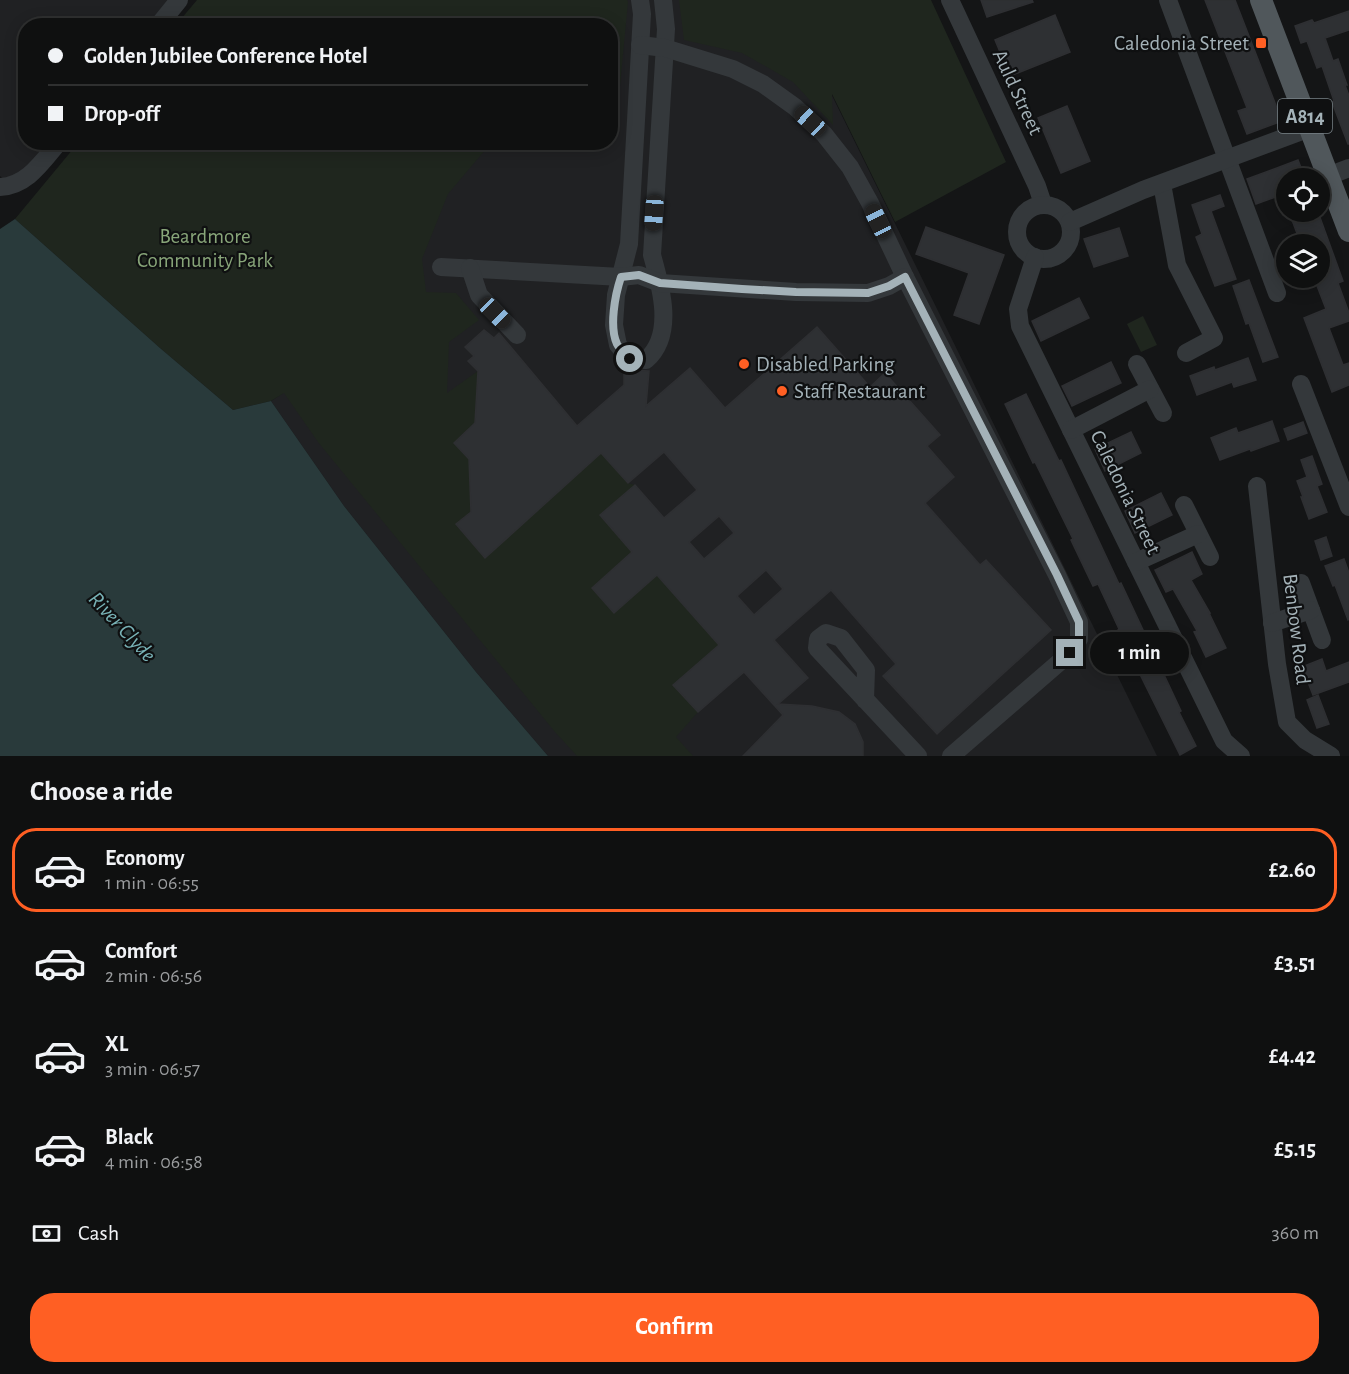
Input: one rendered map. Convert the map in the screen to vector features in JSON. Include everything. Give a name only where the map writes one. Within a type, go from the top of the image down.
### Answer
[{"type":"main road","name":"A814","points":[[1261,0],[1310,128],[1339,172],[1349,231]]},
{"type":"street","points":[[164,18],[179,0]]},
{"type":"street","points":[[640,0],[642,14],[629,244],[616,294],[614,326],[618,345],[630,359],[646,360],[655,353],[661,339],[664,308],[652,255],[666,29],[663,0]]},
{"type":"street","name":"Auld Street","points":[[950,0],[1038,186],[1043,204]]},
{"type":"street","points":[[1168,0],[1277,293]]},
{"type":"street","points":[[640,45],[665,48],[733,69],[764,84],[795,107],[824,134],[850,167],[1079,622],[1079,639],[1070,653],[951,756]]},
{"type":"street","points":[[1070,222],[1134,194],[1310,128]]},
{"type":"street","points":[[0,187],[24,180],[51,150]]},
{"type":"street","points":[[1162,184],[1177,264],[1214,338],[1186,353]]},
{"type":"street","points":[[1043,204],[1051,205],[1065,214],[1072,231],[1066,247],[1060,254],[1043,259],[1027,252],[1021,245],[1017,227],[1026,212],[1043,204]]},
{"type":"street","name":"Caledonia Street","points":[[1035,257],[1018,309],[1020,326],[1224,741],[1241,756]]},
{"type":"street","points":[[441,267],[621,277],[639,275],[660,283],[753,290],[868,293],[889,286],[905,277]]},
{"type":"street","points":[[470,268],[479,295],[517,334]]},
{"type":"street","points":[[1137,364],[1163,413]]},
{"type":"street","points":[[1301,384],[1349,507]]},
{"type":"street","points":[[1071,430],[1150,389]]},
{"type":"street","name":"Benbow Road","points":[[1257,486],[1277,664],[1287,722],[1305,740],[1331,756]]},
{"type":"street","points":[[1184,505],[1210,557]]},
{"type":"street","points":[[1136,562],[1198,534]]},
{"type":"street","points":[[1301,583],[1322,640]]},
{"type":"street","points":[[1272,623],[1311,610]]},
{"type":"street","points":[[865,700],[918,756]]},
{"type":"shaded area","points":[[0,0],[174,0],[159,18],[18,18],[18,150],[48,150],[15,189],[0,176]]},
{"type":"shaded area","points":[[309,0],[785,0],[1157,756],[548,756],[476,672],[344,506],[271,401],[298,383],[271,150],[618,150],[618,18],[517,18]]},
{"type":"green space","points":[[197,0],[627,0],[628,2],[620,86],[618,87],[618,18],[182,18]]},
{"type":"green space","points":[[679,0],[931,0],[1006,162],[895,222],[832,94],[833,125],[793,82],[742,53],[684,40]]},
{"type":"green space","name":"Beardmore Community Park","points":[[72,150],[485,150],[448,194],[422,259],[426,292],[456,293],[479,320],[449,342],[447,393],[478,371],[475,423],[454,443],[469,459],[471,512],[456,525],[485,557],[601,453],[628,483],[635,485],[600,515],[632,552],[592,588],[614,613],[657,575],[719,645],[674,685],[698,712],[676,737],[693,756],[577,756],[318,442],[284,393],[271,401],[233,410],[15,219]]},
{"type":"green space","points":[[1143,316],[1157,345],[1141,352],[1127,324]]},
{"type":"water","name":"River Clyde","points":[[15,219],[233,410],[271,401],[344,506],[476,672],[548,756],[0,756],[0,229]]},
{"type":"building","points":[[981,0],[1032,0],[1033,2],[987,17]]},
{"type":"building","points":[[1205,0],[1235,0],[1282,121],[1247,134],[1238,111],[1247,108]]},
{"type":"building","points":[[1349,11],[1349,30],[1325,38],[1333,61],[1338,59],[1347,85],[1345,85],[1349,96],[1348,144],[1332,102],[1334,101],[1322,66],[1317,68],[1307,41],[1301,43],[1295,26],[1312,20],[1314,23]]},
{"type":"building","points":[[1055,15],[1070,52],[1010,76],[995,40]]},
{"type":"building","points":[[1067,106],[1090,161],[1061,173],[1038,118]]},
{"type":"building","points":[[1298,160],[1301,168],[1277,168]]},
{"type":"building","points":[[1276,168],[1276,197],[1256,204],[1247,179]]},
{"type":"building","points":[[1220,195],[1224,206],[1211,211],[1236,279],[1215,286],[1196,237],[1202,234],[1192,205]]},
{"type":"building","points":[[1293,222],[1322,222],[1326,234],[1297,234]]},
{"type":"building","points":[[926,227],[1004,255],[979,324],[954,315],[969,273],[916,254]]},
{"type":"building","points":[[1119,228],[1128,256],[1094,267],[1084,239]]},
{"type":"building","points":[[1330,245],[1343,281],[1338,283],[1349,313],[1349,321],[1329,328],[1343,365],[1349,363],[1349,385],[1332,392],[1304,318],[1326,309],[1318,288],[1330,288]]},
{"type":"building","points":[[1249,280],[1278,357],[1263,362],[1249,323],[1246,324],[1233,286]]},
{"type":"building","points":[[1079,298],[1089,318],[1041,341],[1032,321]]},
{"type":"building","points":[[817,327],[870,387],[885,373],[940,435],[927,446],[954,477],[925,503],[980,565],[986,560],[1051,630],[937,734],[883,676],[896,664],[831,590],[774,640],[808,678],[778,704],[812,706],[839,712],[855,724],[863,742],[863,756],[743,756],[783,715],[744,672],[698,712],[673,685],[719,645],[657,575],[614,613],[592,588],[632,552],[600,515],[635,485],[664,518],[697,490],[664,452],[628,483],[601,453],[485,558],[456,524],[471,512],[469,459],[454,443],[475,423],[478,371],[468,361],[474,356],[465,347],[484,330],[494,338],[499,333],[577,426],[624,385],[624,369],[649,371],[646,406],[690,368],[725,408]],"holes":[[[719,516],[734,533],[704,559],[689,542]],[[766,570],[783,589],[754,615],[737,596]]]},
{"type":"building","points":[[1248,358],[1256,380],[1234,387],[1232,382],[1197,395],[1190,376]]},
{"type":"building","points":[[1111,362],[1121,383],[1072,406],[1062,386]]},
{"type":"building","points":[[1026,394],[1059,461],[1061,460],[1119,584],[1121,583],[1196,746],[1180,755],[1118,630],[1098,584],[1093,586],[1071,540],[1073,539],[1005,404]]},
{"type":"building","points":[[1272,421],[1279,441],[1220,460],[1211,438],[1236,428],[1238,433]]},
{"type":"building","points":[[1303,422],[1307,433],[1288,440],[1284,429]]},
{"type":"building","points":[[1131,432],[1141,453],[1105,471],[1095,449]]},
{"type":"building","points":[[1312,456],[1322,484],[1317,486],[1327,512],[1309,519],[1297,481],[1307,477],[1301,460]]},
{"type":"building","points":[[1161,493],[1172,515],[1135,533],[1125,511]]},
{"type":"building","points":[[1326,537],[1332,556],[1321,560],[1315,541]]},
{"type":"building","points":[[1192,552],[1202,574],[1191,580],[1226,648],[1206,657],[1194,632],[1197,631],[1173,589],[1166,592],[1155,570]]},
{"type":"building","points":[[1344,559],[1349,573],[1348,620],[1325,566]]},
{"type":"building","points":[[1322,659],[1326,671],[1349,662],[1349,682],[1313,695],[1302,667]]},
{"type":"building","points":[[1318,695],[1329,724],[1317,728],[1307,700]]},
{"type":"place","name":"Caledonia Street","points":[[1261,43]]},
{"type":"place","name":"Disabled Parking","points":[[744,364]]},
{"type":"place","name":"Staff Restaurant","points":[[782,391]]},
{"type":"route","points":[[630,359],[618,345],[614,326],[616,294],[621,277],[639,275],[660,283],[742,289],[868,293],[889,286],[905,277],[1079,622],[1079,639],[1070,653]]}]
